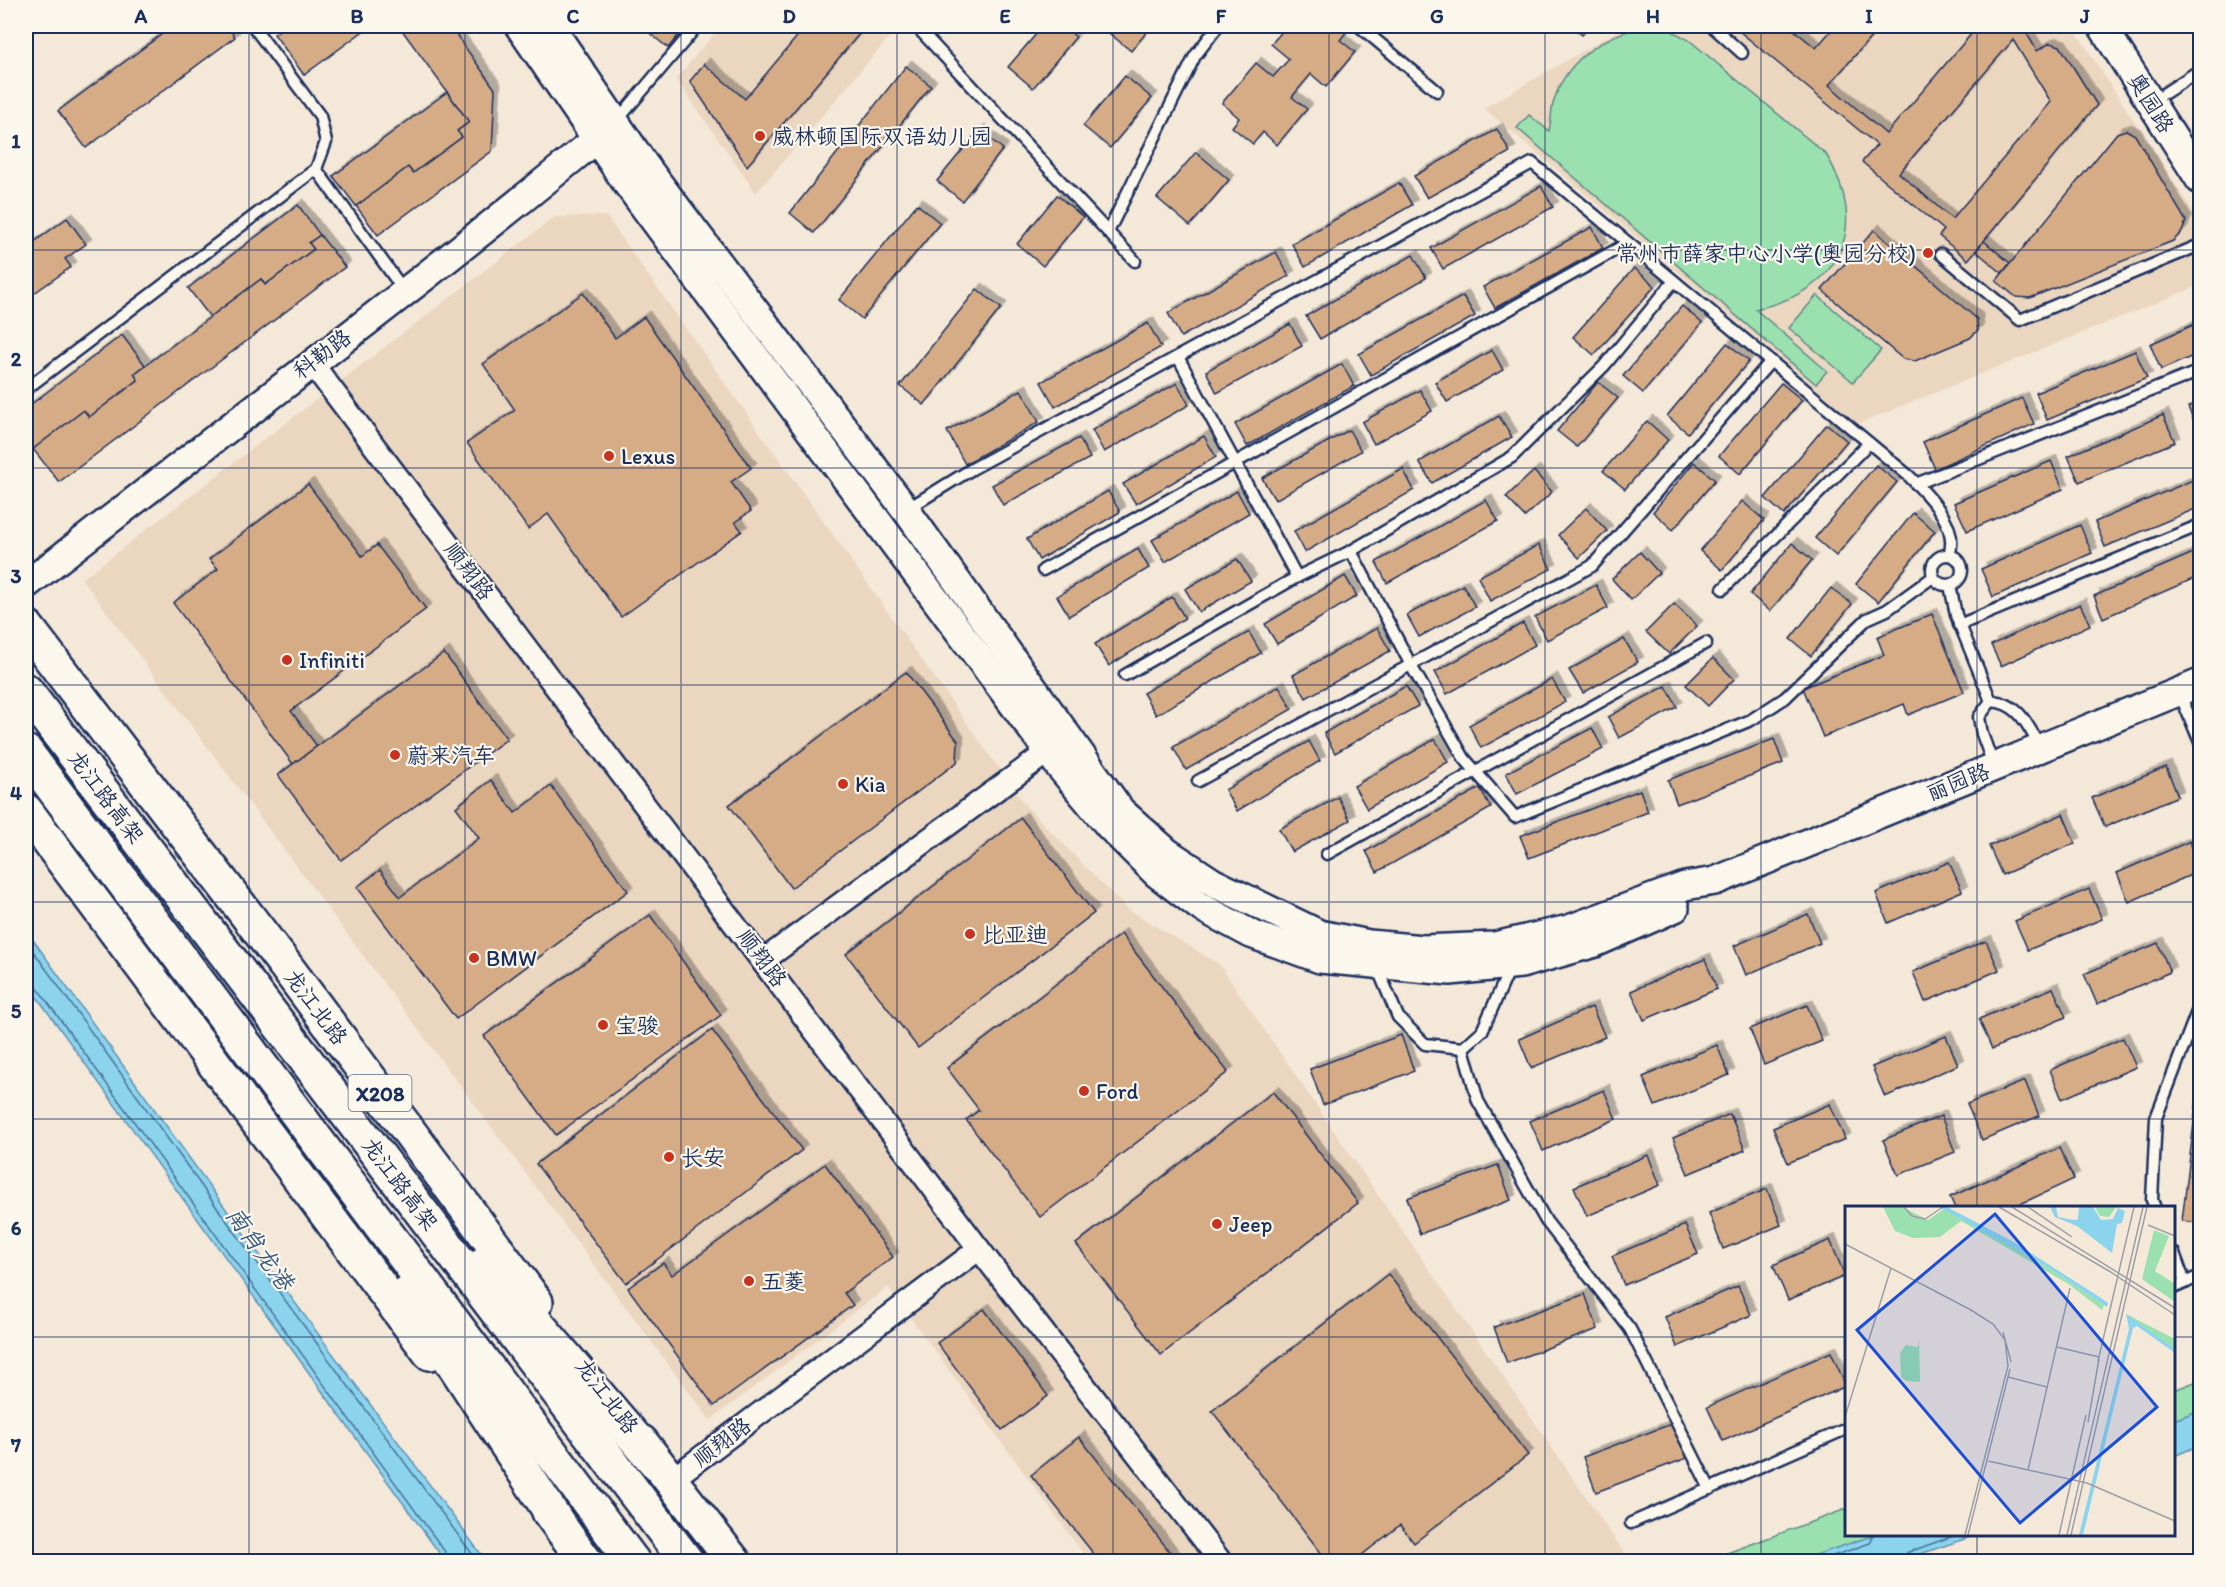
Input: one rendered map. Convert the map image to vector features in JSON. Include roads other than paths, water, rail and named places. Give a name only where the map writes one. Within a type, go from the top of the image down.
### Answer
[{"type":"main road","name":"龙江北路","points":[[26,626],[734,1562]]},
{"type":"main road","name":"龙江路高架","points":[[26,691],[687,1562]]},
{"type":"main road","name":"龙江路高架","points":[[26,752],[633,1562]]},
{"type":"main road","points":[[26,811],[586,1562]]},
{"type":"main road","points":[[250,987],[665,1472]]},
{"type":"main road","points":[[220,1009],[565,1534]]},
{"type":"street","points":[[519,26],[606,130],[646,167],[906,510],[1121,811],[1167,852],[1214,883],[1319,933],[1369,944],[1423,949],[1495,946],[1569,929],[1685,886],[1715,881]]},
{"type":"street","points":[[550,26],[606,130],[625,181],[1049,751],[1110,827],[1156,873],[1199,906],[1251,934],[1320,960],[1450,971],[1512,965],[1595,943],[1699,897],[1715,881]]},
{"type":"street","name":"奥园路","points":[[2102,26],[2200,180]]},
{"type":"street","name":"奥园路","points":[[2122,26],[2200,148]]},
{"type":"street","name":"科勒路","points":[[26,585],[405,292],[606,130]]},
{"type":"street","name":"顺翔路","points":[[312,362],[980,1249],[665,1472]]},
{"type":"street","name":"丽园路","points":[[1715,881],[2190,687]]},
{"type":"street","points":[[764,960],[1049,751]]},
{"type":"street","points":[[980,1249],[1221,1562]]},
{"type":"lane","points":[[26,389],[316,169],[326,142],[320,116],[254,26]]},
{"type":"lane","points":[[606,130],[697,26]]},
{"type":"lane","points":[[916,26],[1135,261]]},
{"type":"lane","points":[[1108,232],[1195,56],[1218,26]]},
{"type":"lane","points":[[1359,26],[1437,91]]},
{"type":"lane","points":[[1712,26],[1742,53]]},
{"type":"lane","points":[[2165,93],[2200,70]]},
{"type":"lane","points":[[906,510],[972,469],[1532,163],[1916,484],[1938,509],[1951,535],[1948,555]]},
{"type":"lane","points":[[316,169],[405,292]]},
{"type":"lane","points":[[1043,570],[1628,243]]},
{"type":"lane","points":[[1941,254],[2020,320],[2200,245]]},
{"type":"lane","points":[[1125,675],[1297,578],[1351,551],[1512,457],[1604,366],[1674,281]]},
{"type":"lane","points":[[1178,357],[1297,578]]},
{"type":"lane","points":[[1198,781],[1592,566],[1770,361]]},
{"type":"lane","points":[[1916,484],[2200,371]]},
{"type":"lane","points":[[1723,589],[1869,443]]},
{"type":"lane","points":[[1959,625],[2200,525]]},
{"type":"lane","points":[[1351,551],[1410,665],[1464,758],[1515,817],[1752,720],[1785,698],[1867,619],[1887,610],[1933,577]]},
{"type":"lane","points":[[1948,555],[1958,560],[1962,569],[1959,580],[1950,585],[1940,584],[1933,577],[1932,566],[1938,558],[1948,555]]},
{"type":"lane","points":[[1950,585],[1959,625],[1990,701]]},
{"type":"lane","points":[[1327,854],[1706,643]]},
{"type":"lane","points":[[2190,687],[2200,742]]},
{"type":"lane","points":[[1990,701],[2006,702],[2019,712],[2042,748]]},
{"type":"lane","points":[[1990,701],[1979,717],[1982,734],[1994,767]]},
{"type":"lane","points":[[1377,966],[1398,1017],[1425,1044],[1463,1048],[1482,1031],[1512,965]]},
{"type":"lane","points":[[2154,1206],[2152,1200],[2156,1118],[2200,1004]]},
{"type":"lane","points":[[1463,1048],[1478,1101],[1546,1221],[1630,1329],[1710,1489]]},
{"type":"lane","points":[[2175,1256],[2185,1283]]},
{"type":"lane","points":[[2175,1288],[2200,1276]]},
{"type":"lane","points":[[1631,1523],[1845,1429]]},
{"type":"water","points":[[26,930],[228,1212],[486,1561],[445,1561],[26,982]]},
{"type":"water","points":[[2200,1410],[2200,1445],[2175,1456],[2175,1420]]},
{"type":"water","points":[[1872,1536],[1973,1536],[1900,1561],[1798,1561]]},
{"type":"place","name":"威林顿国际双语幼儿园","points":[[760,136]]},
{"type":"place","name":"常州市薛家中心小学(奥园分校)","points":[[1928,253]]},
{"type":"place","name":"Lexus","points":[[609,456]]},
{"type":"place","name":"Infiniti","points":[[287,660]]},
{"type":"place","name":"蔚来汽车","points":[[395,755]]},
{"type":"place","name":"Kia","points":[[843,784]]},
{"type":"place","name":"比亚迪","points":[[970,934]]},
{"type":"place","name":"BMW","points":[[474,958]]},
{"type":"place","name":"宝骏","points":[[603,1025]]},
{"type":"place","name":"Ford","points":[[1084,1091]]},
{"type":"place","name":"长安","points":[[669,1157]]},
{"type":"place","name":"Jeep","points":[[1217,1224]]},
{"type":"place","name":"五菱","points":[[749,1281]]},
{"type":"water label","name":"南肖龙港","points":[[260,1248]]}]
